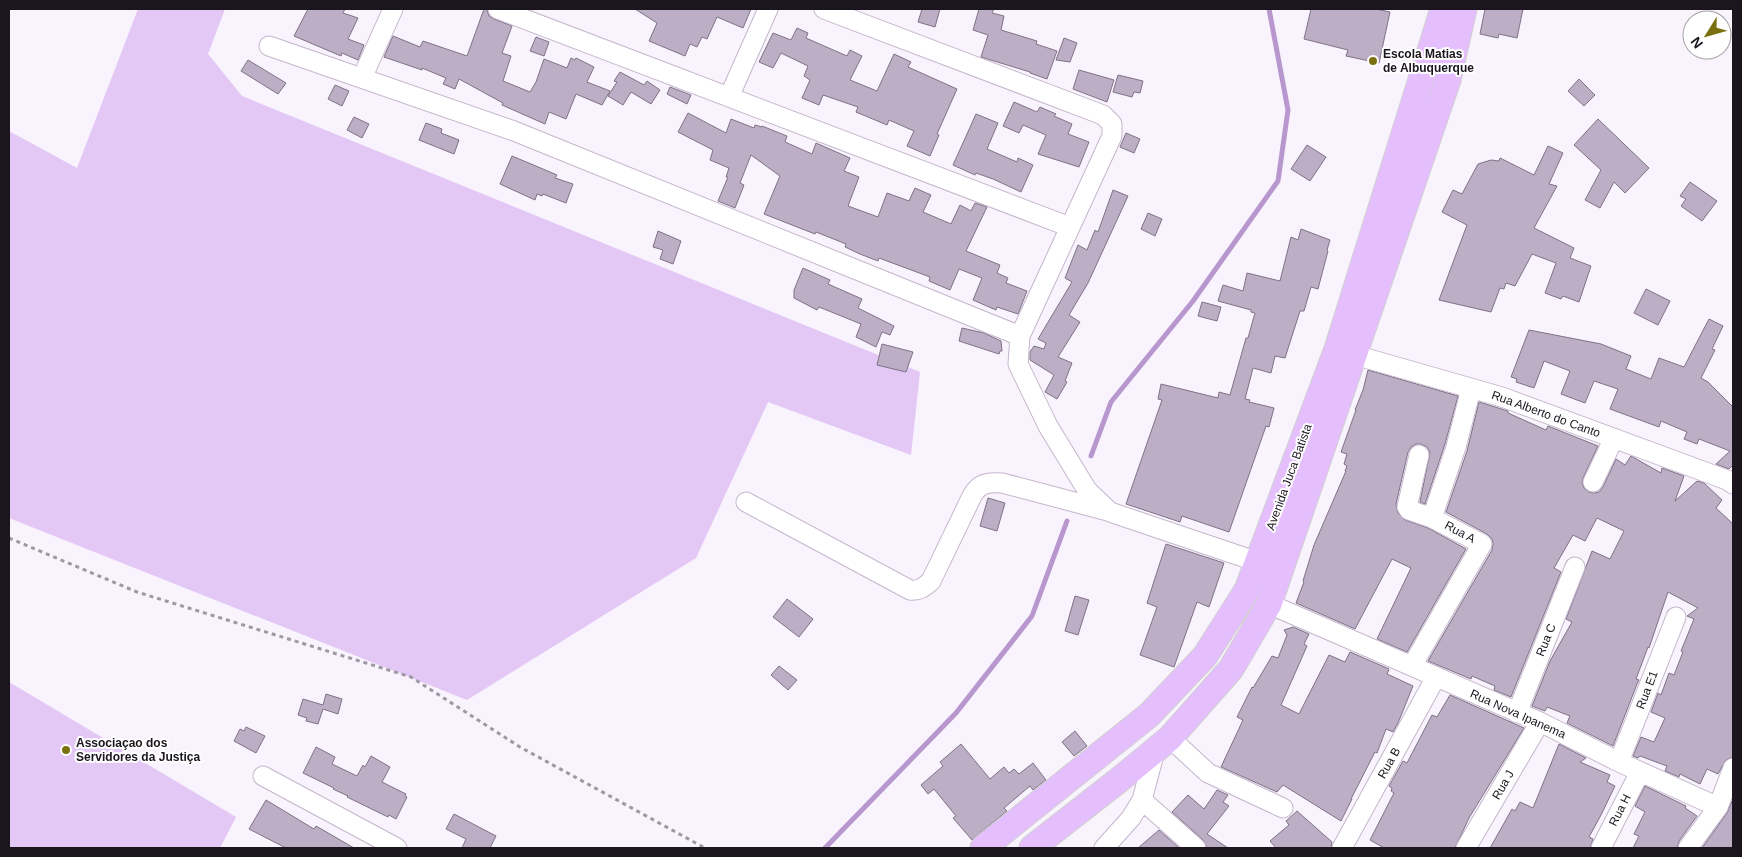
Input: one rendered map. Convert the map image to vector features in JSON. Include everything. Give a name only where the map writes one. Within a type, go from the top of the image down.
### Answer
[{"type":"main road","name":"Avenida Juca Batista","points":[[983,848],[1149,715],[1205,656],[1247,590],[1337,349],[1444,9]]},
{"type":"main road","name":"Avenida Juca Batista","points":[[1032,848],[1162,744],[1231,669],[1269,604],[1448,80],[1464,9]]},
{"type":"main road","points":[[1073,774],[1110,777],[1119,780]]},
{"type":"street","points":[[362,78],[393,9]]},
{"type":"street","points":[[498,9],[1070,227]]},
{"type":"street","points":[[729,97],[768,9]]},
{"type":"street","points":[[824,9],[1094,112],[1109,119],[1112,124],[1112,136],[1020,336],[1018,364],[1048,426],[1087,490],[1110,512]]},
{"type":"street","points":[[268,46],[514,132],[1020,336]]},
{"type":"street","name":"Rua Alberto do Canto","points":[[1355,355],[1502,397],[1731,479]]},
{"type":"street","name":"Rua A","points":[[1412,666],[1482,544],[1432,518],[1456,447],[1472,389]]},
{"type":"street","points":[[1593,482],[1614,438]]},
{"type":"street","points":[[1419,455],[1407,508],[1432,518]]},
{"type":"street","points":[[746,502],[910,590],[916,591],[931,581],[976,489],[983,484],[992,482],[1110,512],[1258,562]]},
{"type":"street","name":"Rua C","points":[[1517,713],[1575,567]]},
{"type":"street","name":"Rua Nova Ipanema","points":[[1269,604],[1540,722],[1640,772],[1725,800]]},
{"type":"street","name":"Rua E1","points":[[1619,762],[1676,617]]},
{"type":"street","name":"Rua B","points":[[1342,848],[1436,677]]},
{"type":"street","name":"Rua J","points":[[1466,848],[1540,722]]},
{"type":"street","points":[[1104,848],[1131,818],[1142,800],[1162,744],[1208,773],[1283,808]]},
{"type":"street","points":[[1688,848],[1725,800],[1733,768]]},
{"type":"street","name":"Rua H","points":[[1601,848],[1640,772]]},
{"type":"street","points":[[263,776],[397,848]]},
{"type":"street","points":[[1119,780],[1130,792],[1134,800],[1131,818]]},
{"type":"street","points":[[1142,800],[1196,848]]},
{"type":"path","points":[[9,538],[137,592],[412,677],[520,747],[705,848]]},
{"type":"shaded area","points":[[138,9],[225,9],[208,54],[242,96],[920,372],[911,455],[768,402],[696,558],[467,700],[9,518],[9,131],[77,168]]},
{"type":"shaded area","name":"Associaçao dos Servidores da Justiça","points":[[9,682],[236,817],[220,848],[9,848]]},
{"type":"building","points":[[308,9],[345,9],[343,13],[358,18],[348,39],[364,45],[358,60],[342,53],[341,56],[294,36]]},
{"type":"building","points":[[484,9],[487,10],[489,16],[512,26],[502,53],[511,56],[503,81],[530,92],[536,82],[544,59],[567,68],[571,58],[575,60],[576,58],[594,67],[587,82],[610,91],[602,105],[576,94],[566,119],[549,112],[545,124],[502,105],[503,103],[459,79],[455,89],[443,84],[446,78],[422,68],[422,70],[384,57],[393,36],[420,47],[423,41],[467,56]]},
{"type":"building","points":[[635,9],[751,9],[743,28],[717,17],[707,39],[702,37],[697,47],[690,44],[685,56],[649,41],[657,23]]},
{"type":"building","points":[[922,9],[940,9],[935,27],[918,22]]},
{"type":"building","points":[[979,9],[994,9],[992,13],[1004,16],[1001,30],[1037,41],[1036,44],[1057,51],[1047,79],[981,57],[988,35],[973,30]]},
{"type":"building","points":[[1311,9],[1376,9],[1390,12],[1379,63],[1346,56],[1348,50],[1304,39]]},
{"type":"building","points":[[1485,9],[1523,9],[1517,38],[1499,34],[1498,38],[1480,34]]},
{"type":"building","points":[[797,28],[808,33],[806,38],[847,56],[850,50],[862,56],[850,80],[877,91],[894,54],[911,62],[908,67],[957,89],[937,134],[939,135],[930,156],[907,146],[914,131],[889,120],[887,125],[856,112],[858,107],[823,95],[819,105],[802,98],[810,80],[804,76],[808,66],[781,53],[773,68],[759,62],[773,33],[791,40]]},
{"type":"building","points":[[536,37],[549,42],[544,56],[530,51]]},
{"type":"building","points":[[1064,38],[1077,43],[1070,62],[1056,60]]},
{"type":"building","points":[[248,60],[286,83],[278,94],[241,71]]},
{"type":"building","points":[[1079,70],[1114,80],[1107,102],[1073,89]]},
{"type":"building","points":[[620,72],[644,85],[647,81],[660,90],[651,104],[631,92],[623,105],[608,96],[617,82],[614,81]]},
{"type":"building","points":[[1118,75],[1143,81],[1140,93],[1134,92],[1132,97],[1113,92]]},
{"type":"building","points":[[1579,79],[1595,95],[1584,106],[1568,91]]},
{"type":"building","points":[[335,85],[349,91],[342,106],[328,99]]},
{"type":"building","points":[[670,87],[691,95],[687,104],[667,94]]},
{"type":"building","points":[[1014,102],[1037,112],[1040,107],[1072,124],[1068,134],[1089,142],[1079,167],[1038,154],[1046,135],[1023,125],[1019,133],[1003,126]]},
{"type":"building","points":[[688,113],[726,133],[731,119],[754,128],[755,125],[762,126],[787,136],[785,142],[812,154],[816,143],[850,158],[844,171],[859,177],[848,206],[878,217],[887,193],[909,201],[915,188],[931,195],[923,212],[951,224],[960,205],[971,211],[975,203],[987,207],[966,251],[1000,265],[997,273],[1008,278],[1006,283],[1027,291],[1018,314],[997,307],[996,310],[973,300],[982,278],[959,269],[950,290],[929,281],[930,277],[879,258],[878,261],[845,247],[846,244],[764,214],[780,176],[751,155],[740,183],[744,185],[735,208],[718,201],[728,177],[726,177],[729,168],[710,160],[713,150],[678,132]]},
{"type":"building","points":[[976,114],[998,123],[987,149],[1017,162],[1018,158],[1033,165],[1021,192],[993,179],[976,173],[975,175],[953,165]]},
{"type":"building","points":[[354,117],[369,124],[362,138],[347,130]]},
{"type":"building","points":[[1598,119],[1649,168],[1625,193],[1614,182],[1600,208],[1585,200],[1601,170],[1574,145]]},
{"type":"building","points":[[426,123],[442,129],[441,133],[459,140],[454,154],[419,140]]},
{"type":"building","points":[[1126,133],[1140,139],[1134,153],[1120,147]]},
{"type":"building","points":[[1307,145],[1326,157],[1310,181],[1291,169]]},
{"type":"building","points":[[1548,146],[1563,153],[1549,184],[1557,186],[1534,228],[1574,248],[1570,258],[1591,266],[1579,302],[1563,296],[1561,299],[1545,293],[1556,263],[1532,254],[1515,286],[1506,283],[1504,289],[1500,288],[1491,312],[1439,300],[1467,225],[1442,212],[1453,190],[1462,194],[1478,164],[1491,160],[1499,161],[1500,158],[1534,175]]},
{"type":"building","points":[[512,156],[557,175],[555,178],[573,184],[566,203],[543,194],[542,196],[537,194],[535,200],[500,184]]},
{"type":"building","points":[[1690,182],[1717,201],[1702,221],[1681,206],[1686,199],[1680,196]]},
{"type":"building","points":[[1113,190],[1128,196],[1088,283],[1069,315],[1080,322],[1058,357],[1072,363],[1065,381],[1067,382],[1057,399],[1045,392],[1054,375],[1030,360],[1030,352],[1034,346],[1044,349],[1046,343],[1038,339],[1072,282],[1065,278],[1078,245],[1087,250],[1095,230],[1098,232]]},
{"type":"building","points":[[1148,213],[1162,219],[1155,236],[1141,229]]},
{"type":"building","points":[[1301,229],[1330,240],[1328,251],[1318,289],[1311,287],[1304,311],[1300,311],[1285,358],[1275,356],[1271,373],[1253,368],[1245,399],[1250,400],[1249,402],[1274,408],[1269,427],[1266,426],[1229,532],[1182,516],[1180,522],[1126,504],[1162,400],[1158,399],[1161,384],[1218,398],[1219,392],[1230,395],[1255,313],[1251,312],[1251,310],[1218,301],[1223,285],[1243,291],[1247,273],[1280,281],[1291,237],[1298,240]]},
{"type":"building","points":[[658,231],[681,241],[673,264],[660,259],[663,250],[653,247]]},
{"type":"building","points":[[803,268],[830,280],[828,284],[862,299],[858,308],[894,326],[890,335],[882,332],[876,347],[856,337],[861,324],[819,307],[817,310],[794,298],[794,290]]},
{"type":"building","points":[[1646,289],[1670,301],[1658,325],[1634,313]]},
{"type":"building","points":[[1202,302],[1221,307],[1217,321],[1198,316]]},
{"type":"building","points":[[1709,319],[1723,326],[1712,349],[1715,350],[1701,378],[1708,382],[1733,407],[1733,465],[1729,469],[1716,464],[1730,451],[1699,439],[1697,444],[1684,439],[1687,432],[1661,421],[1659,427],[1610,409],[1618,389],[1594,381],[1585,403],[1561,394],[1570,371],[1544,361],[1534,388],[1516,382],[1517,379],[1511,377],[1529,330],[1601,344],[1631,356],[1626,369],[1651,379],[1659,358],[1684,367]]},
{"type":"building","points":[[962,328],[984,333],[1001,341],[1002,351],[999,354],[959,341]]},
{"type":"building","points":[[882,344],[913,352],[906,372],[877,365]]},
{"type":"building","points":[[1368,370],[1458,396],[1445,444],[1425,504],[1420,502],[1430,452],[1427,447],[1416,444],[1408,452],[1396,504],[1398,513],[1405,520],[1428,528],[1466,549],[1407,652],[1377,639],[1411,568],[1392,559],[1355,629],[1296,603],[1314,545],[1346,471],[1347,466],[1344,464],[1347,454],[1341,452],[1363,390]]},
{"type":"building","points":[[1479,402],[1508,411],[1508,413],[1546,430],[1548,426],[1598,446],[1582,483],[1589,492],[1599,492],[1616,459],[1625,465],[1631,456],[1661,473],[1662,468],[1684,476],[1675,501],[1697,481],[1704,483],[1722,500],[1716,508],[1733,524],[1733,757],[1726,760],[1718,774],[1707,769],[1700,784],[1680,774],[1679,777],[1665,771],[1667,766],[1640,756],[1638,758],[1633,756],[1641,737],[1654,742],[1665,718],[1651,712],[1658,693],[1661,695],[1669,673],[1674,675],[1683,652],[1681,651],[1694,619],[1687,616],[1698,608],[1668,592],[1636,679],[1639,680],[1613,746],[1567,723],[1570,716],[1547,707],[1545,711],[1532,706],[1550,661],[1572,622],[1566,619],[1592,551],[1610,559],[1624,531],[1597,518],[1585,541],[1573,535],[1554,568],[1561,572],[1511,697],[1494,690],[1495,686],[1472,676],[1471,679],[1428,661],[1492,550],[1492,539],[1487,534],[1446,512],[1467,451]]},
{"type":"building","points":[[988,498],[1005,503],[997,531],[980,526]]},
{"type":"building","points":[[1166,544],[1224,563],[1209,607],[1197,602],[1174,667],[1140,655],[1157,607],[1147,603]]},
{"type":"building","points":[[1075,596],[1089,600],[1078,635],[1065,631]]},
{"type":"building","points":[[787,599],[813,619],[799,637],[773,617]]},
{"type":"building","points":[[1293,627],[1309,634],[1304,644],[1307,646],[1281,705],[1299,714],[1329,655],[1345,662],[1350,652],[1389,669],[1387,674],[1413,686],[1398,723],[1393,732],[1386,729],[1377,753],[1375,752],[1341,821],[1283,785],[1277,792],[1221,767],[1243,720],[1237,717],[1252,687],[1272,656],[1278,658],[1287,635],[1284,630]]},
{"type":"building","points":[[779,666],[797,680],[788,690],[771,675]]},
{"type":"building","points":[[326,694],[342,699],[338,714],[323,709],[318,724],[306,721],[307,718],[298,715],[303,699],[323,705]]},
{"type":"building","points":[[1450,695],[1524,728],[1469,818],[1455,848],[1384,848],[1370,840],[1394,793],[1389,786],[1403,761],[1407,763],[1432,715],[1437,717]]},
{"type":"building","points":[[246,727],[265,736],[256,753],[234,741],[240,729],[244,731]]},
{"type":"building","points":[[1075,731],[1087,746],[1074,756],[1062,742]]},
{"type":"building","points":[[961,744],[990,779],[1004,767],[1009,773],[1014,769],[1019,774],[1033,763],[1046,780],[1033,790],[1030,786],[1004,808],[1007,811],[972,840],[953,818],[956,816],[934,789],[928,794],[921,785],[943,766],[940,762]]},
{"type":"building","points":[[1559,744],[1586,758],[1580,762],[1610,775],[1607,782],[1615,786],[1589,837],[1593,839],[1590,848],[1490,848],[1512,809],[1515,811],[1520,802],[1533,808]]},
{"type":"building","points":[[316,747],[335,757],[332,764],[357,776],[371,756],[390,767],[382,782],[406,794],[405,796],[407,797],[396,819],[347,797],[334,788],[303,773]]},
{"type":"building","points":[[1645,786],[1686,806],[1685,808],[1697,816],[1679,841],[1677,848],[1633,848],[1639,836],[1634,834],[1645,812],[1635,806]]},
{"type":"building","points":[[1217,790],[1228,795],[1223,802],[1229,806],[1207,834],[1228,848],[1207,848],[1203,840],[1172,812],[1188,795],[1204,809]]},
{"type":"building","points":[[1733,799],[1733,848],[1702,848],[1727,813]]},
{"type":"building","points":[[266,800],[314,829],[316,826],[354,848],[286,848],[249,829]]},
{"type":"building","points":[[1297,811],[1332,842],[1331,848],[1276,848],[1270,841],[1289,825],[1286,821]]},
{"type":"building","points":[[454,814],[496,836],[490,848],[462,848],[466,839],[446,829]]},
{"type":"building","points":[[1159,830],[1179,848],[1138,848]]},
{"type":"waterway","points":[[1091,456],[1111,402],[1193,301],[1278,181],[1288,110],[1269,9]]},
{"type":"waterway","points":[[825,848],[956,713],[1032,616],[1067,521]]},
{"type":"place","name":"Escola Matias de Albuquerque","points":[[1373,61]]},
{"type":"place","name":"Associaçao dos Servidores da Justiça","points":[[66,750]]}]
